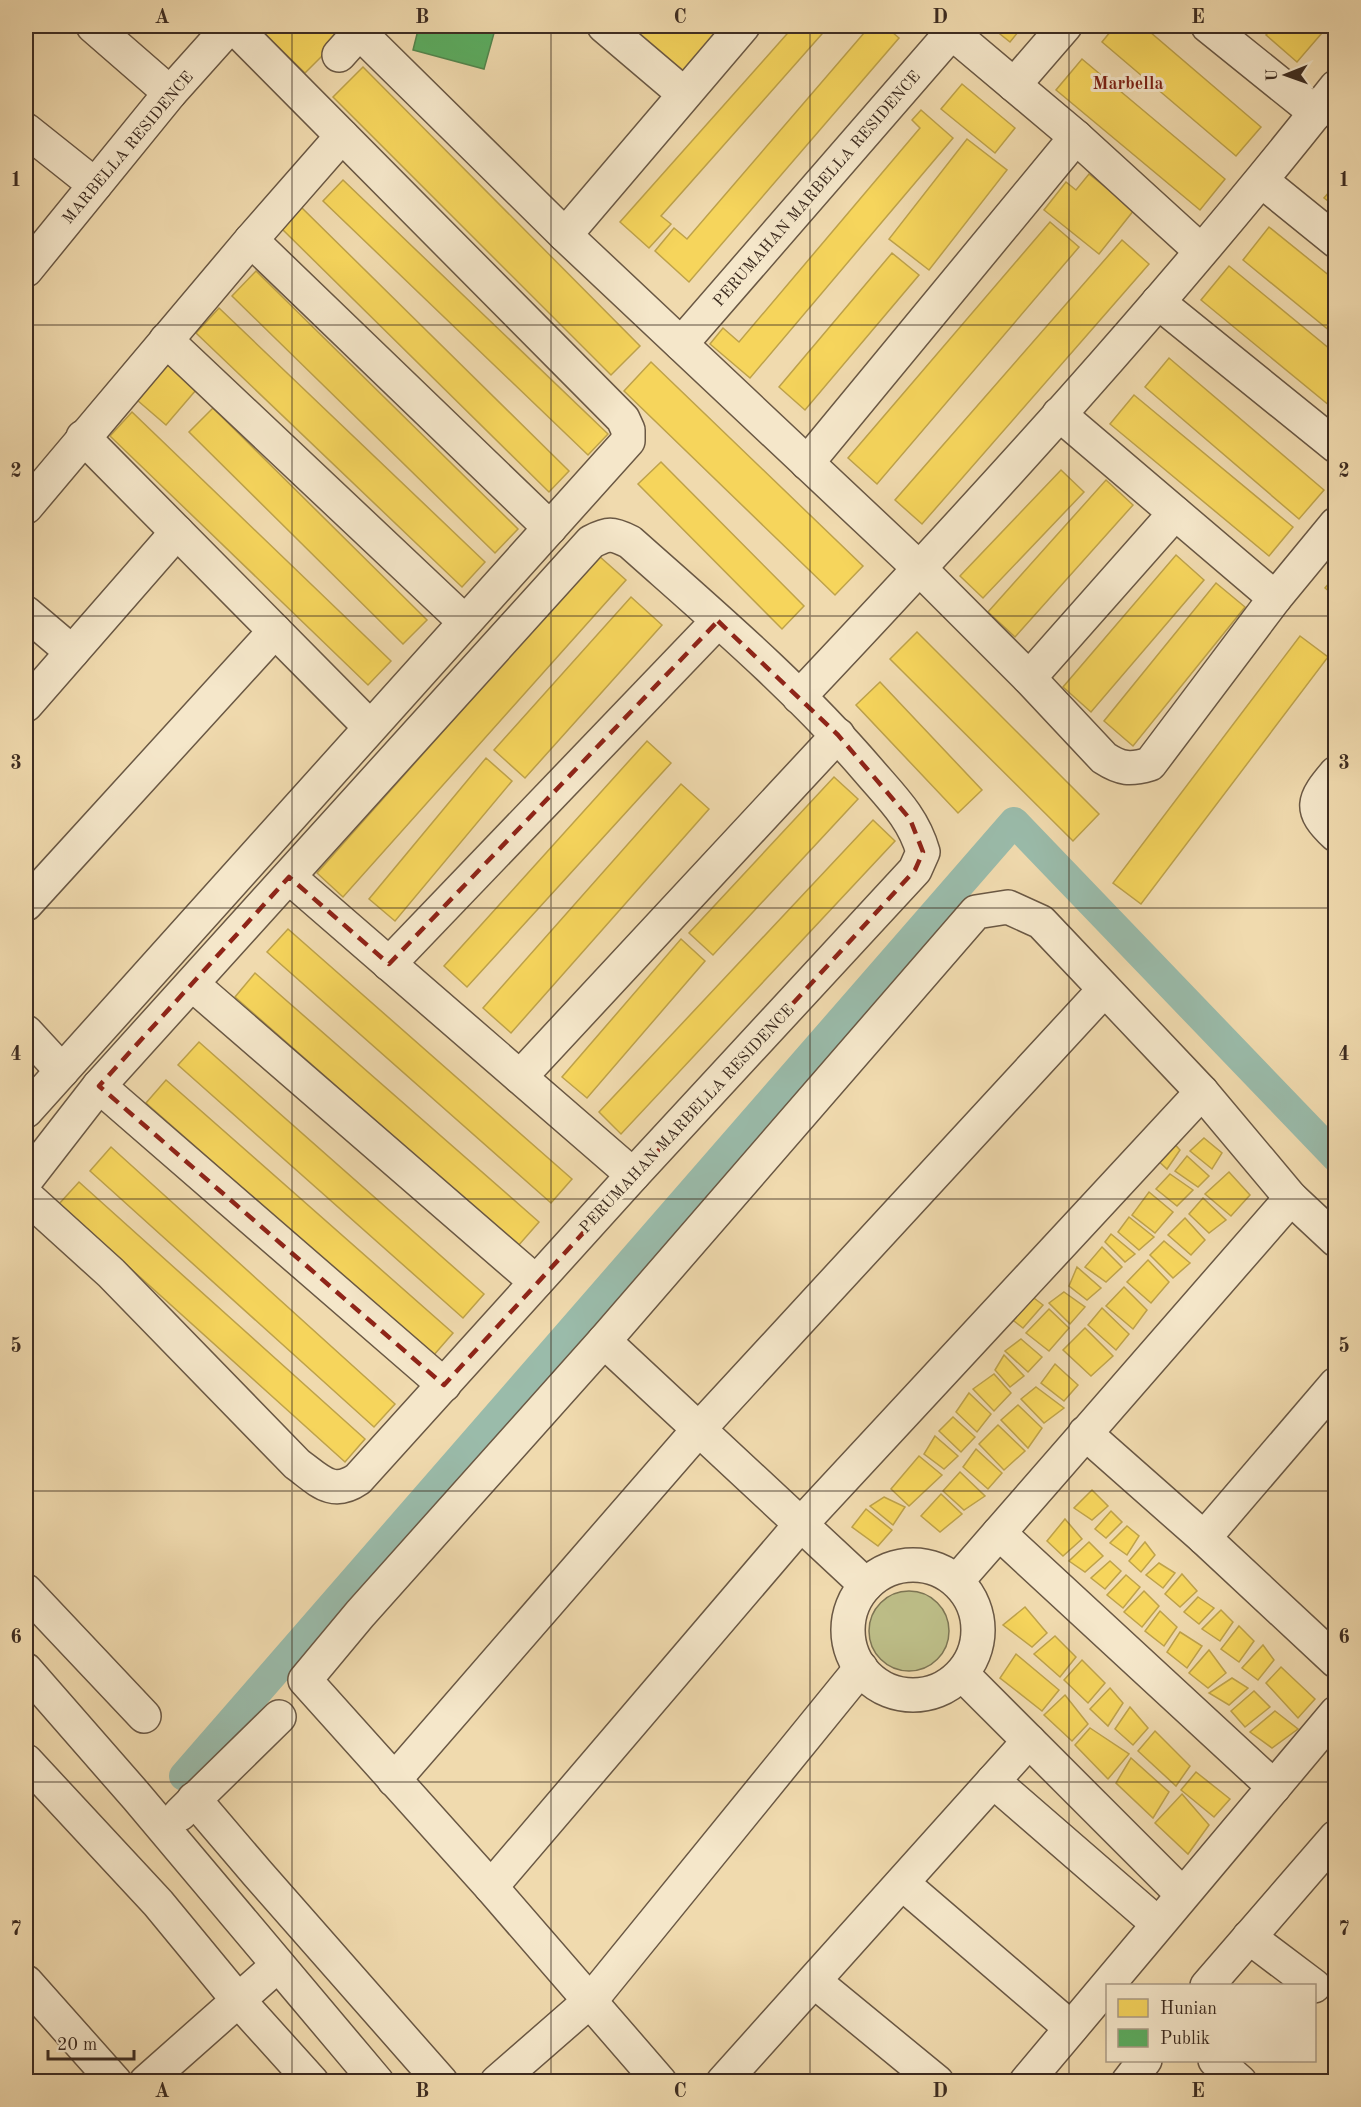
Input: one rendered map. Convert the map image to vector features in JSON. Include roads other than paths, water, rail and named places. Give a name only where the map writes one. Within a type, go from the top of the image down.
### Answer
[{"type":"street","points":[[93,26],[170,93]]},
{"type":"street","points":[[26,1112],[628,441],[628,430],[623,419],[231,26]]},
{"type":"street","name":"MARBELLA RESIDENCE","points":[[26,270],[170,93],[231,26]]},
{"type":"street","points":[[604,26],[684,94]]},
{"type":"street","points":[[565,235],[743,26]]},
{"type":"street","points":[[1014,85],[1065,26]]},
{"type":"street","points":[[1208,26],[1316,113]]},
{"type":"street","name":"PERUMAHAN MARBELLA RESIDENCE","points":[[681,344],[948,29],[1076,137],[1201,251]]},
{"type":"street","points":[[354,37],[920,569],[1029,678],[1104,758],[1117,767],[1135,769],[1150,764],[1275,598],[1335,524]]},
{"type":"street","points":[[799,697],[920,569],[1158,302],[1262,181],[1335,87]]},
{"type":"street","points":[[26,130],[95,185]]},
{"type":"street","points":[[26,507],[83,437],[342,136]]},
{"type":"street","points":[[807,463],[1076,137]]},
{"type":"street","points":[[1262,181],[1335,241]]},
{"type":"street","points":[[251,240],[550,528]]},
{"type":"street","points":[[1158,302],[1335,446]]},
{"type":"street","points":[[166,340],[465,622]]},
{"type":"street","points":[[1059,414],[1275,598]]},
{"type":"street","points":[[83,437],[370,727]]},
{"type":"street","points":[[1029,678],[1175,513]]},
{"type":"street","points":[[26,705],[177,532]]},
{"type":"street","name":"PERUMAHAN MARBELLA RESIDENCE","points":[[26,1196],[111,1273],[297,1464],[323,1483],[335,1488],[348,1486],[358,1479],[633,1175],[915,870],[923,852],[910,819],[838,735],[718,621],[630,542],[617,535],[605,535],[591,542],[289,877]]},
{"type":"street","points":[[26,614],[72,652]]},
{"type":"street","points":[[389,964],[718,621]]},
{"type":"street","points":[[26,904],[275,631]]},
{"type":"street","points":[[520,1077],[838,735]]},
{"type":"street","points":[[1335,773],[1317,798],[1317,808],[1318,817],[1335,836]]},
{"type":"street","points":[[26,1180],[99,1086],[289,877],[633,1175]]},
{"type":"street","points":[[660,2082],[591,2000],[305,1680],[360,1614],[604,1341],[976,912],[1008,907],[1041,922],[1202,1092],[1291,1198],[1335,1240]]},
{"type":"street","points":[[192,984],[536,1282]]},
{"type":"street","points":[[394,1780],[699,1429],[1104,990]]},
{"type":"street","points":[[26,1032],[62,1071]]},
{"type":"street","points":[[99,1086],[444,1385]]},
{"type":"street","points":[[491,1887],[801,1524],[1202,1092]]},
{"type":"street","points":[[957,1581],[1291,1198]]},
{"type":"street","points":[[604,1341],[866,1585]]},
{"type":"street","points":[[1204,1538],[1335,1384]]},
{"type":"street","points":[[1085,1433],[1204,1538],[1335,1661]]},
{"type":"street","points":[[999,1533],[1274,1787]]},
{"type":"street","points":[[915,1564],[938,1569],[957,1581],[970,1597],[977,1616],[978,1637],[973,1657],[962,1674],[946,1687],[927,1695],[906,1695],[886,1690],[869,1679],[855,1661],[848,1639],[849,1616],[857,1595],[866,1585],[873,1578],[893,1567],[915,1564]]},
{"type":"street","points":[[26,1591],[144,1716]]},
{"type":"street","points":[[497,2082],[591,2000],[861,1668]]},
{"type":"street","points":[[26,1670],[137,1797],[377,2082]]},
{"type":"street","points":[[962,1674],[1182,1894]]},
{"type":"street","points":[[1108,1984],[1335,1713]]},
{"type":"street","points":[[164,1829],[279,1717]]},
{"type":"street","points":[[727,2080],[1029,1741]]},
{"type":"street","points":[[26,1761],[158,1903],[238,2000],[312,2082]]},
{"type":"street","points":[[993,1781],[1158,1924]]},
{"type":"street","points":[[194,1799],[441,2082]]},
{"type":"street","points":[[1209,1984],[1334,1841]]},
{"type":"street","points":[[902,1882],[1071,2028]]},
{"type":"street","points":[[1249,1937],[1311,1984]]},
{"type":"street","points":[[146,2082],[278,1965]]},
{"type":"street","points":[[814,1980],[937,2082]]},
{"type":"street","points":[[26,1982],[101,2077]]},
{"type":"street","points":[[1026,2082],[1106,1986]]},
{"type":"street","points":[[1316,1988],[1335,2002]]},
{"type":"street","points":[[1216,2062],[1240,2082]]},
{"type":"waterway","points":[[184,1776],[1014,822],[1336,1157]]},
{"type":"district","name":"Marbella","points":[[1128,83]]}]
